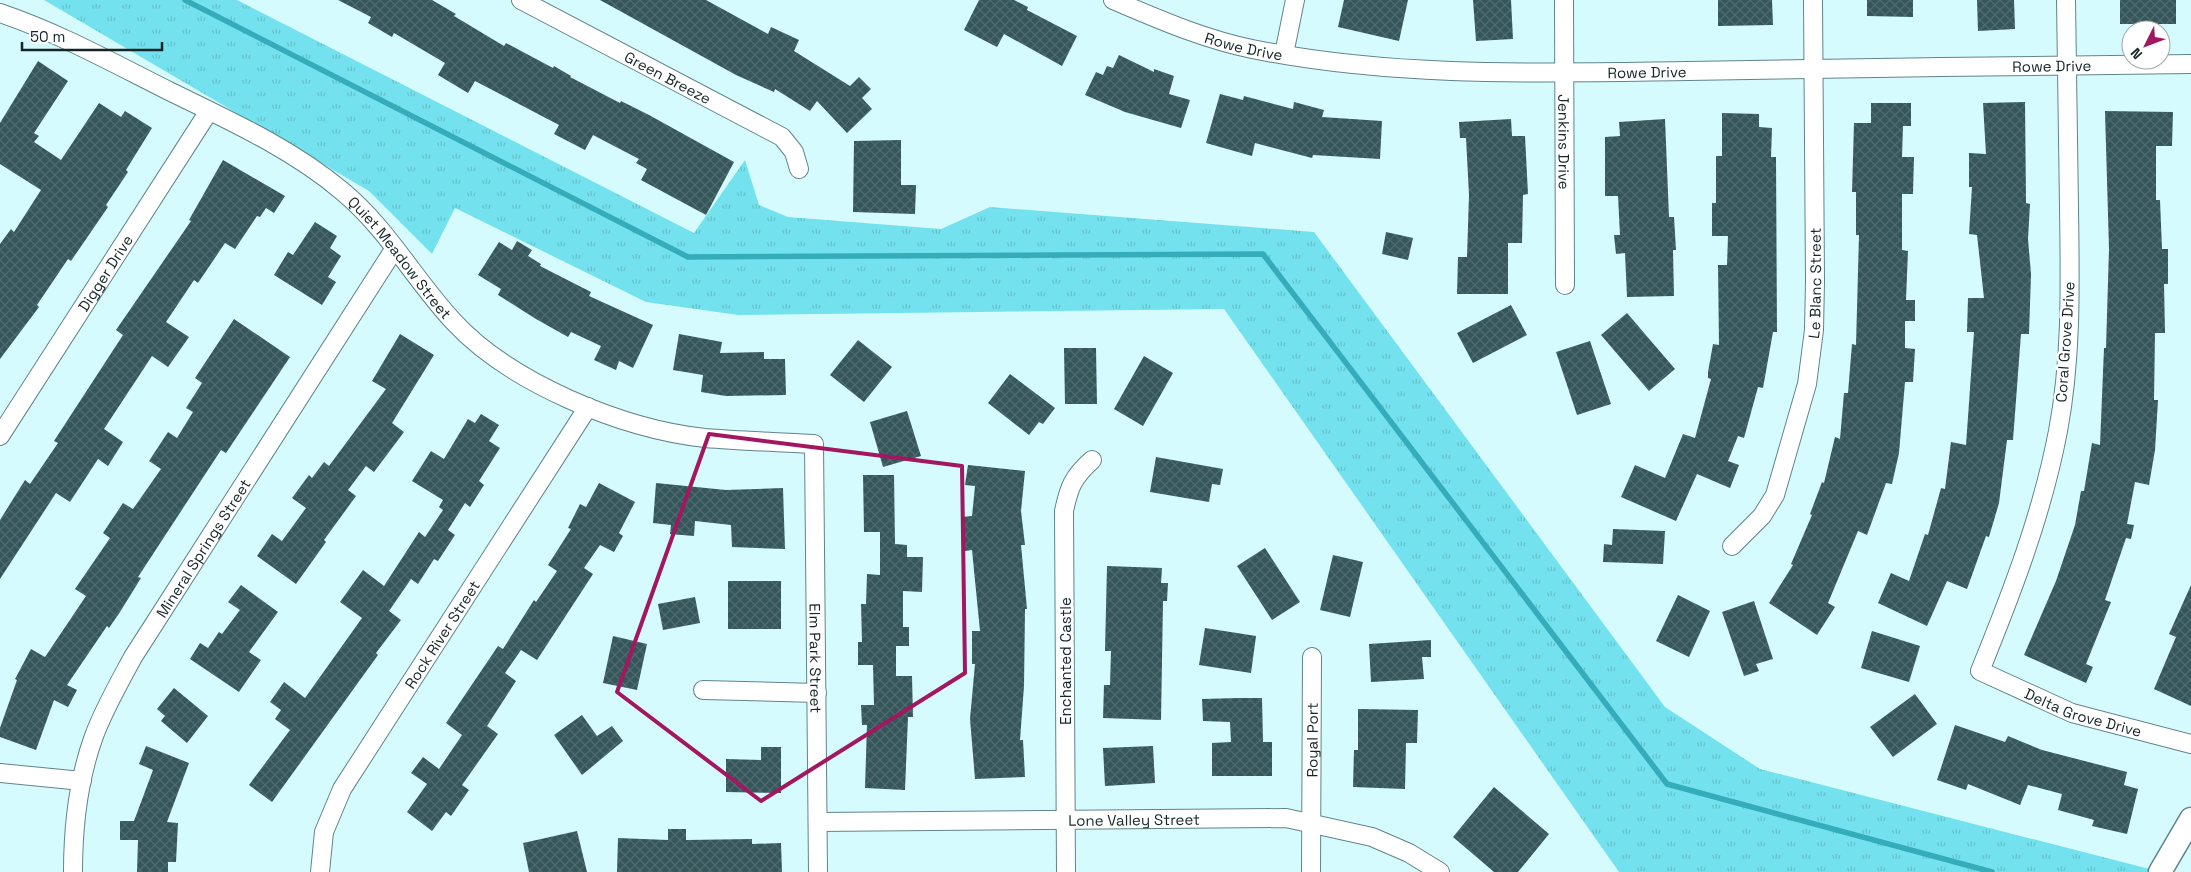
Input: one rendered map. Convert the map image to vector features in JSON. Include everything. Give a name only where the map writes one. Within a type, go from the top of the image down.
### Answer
[{"type":"street","name":"Green Breeze","points":[[521,0],[782,137],[794,152],[799,169]]},
{"type":"street","name":"Rowe Drive","points":[[1113,0],[1210,38],[1251,49],[1368,67],[1432,71],[1813,70],[2066,64],[2191,64]]},
{"type":"street","points":[[1284,54],[1295,0]]},
{"type":"street","name":"Jenkins Drive","points":[[1564,0],[1565,285]]},
{"type":"street","name":"Le Blanc Street","points":[[1732,546],[1762,516],[1775,495],[1807,384],[1814,330],[1812,0]]},
{"type":"street","name":"Coral Grove Drive","points":[[1980,671],[2018,576],[2039,512],[2058,430],[2068,345],[2070,284],[2066,0]]},
{"type":"street","name":"Quiet Meadow Street","points":[[0,13],[56,34],[282,148],[322,174],[364,210],[428,293],[456,324],[485,350],[514,371],[546,388],[588,407],[650,427],[703,438],[814,444]]},
{"type":"street","name":"Digger Drive","points":[[0,436],[209,111]]},
{"type":"street","name":"Mineral Springs Street","points":[[73,872],[76,806],[94,736],[109,702],[133,657],[395,248]]},
{"type":"street","name":"Rock River Street","points":[[320,872],[324,832],[342,789],[588,407]]},
{"type":"street","name":"Elm Park Street","points":[[814,444],[818,693],[818,872]]},
{"type":"street","name":"Enchanted Castle","points":[[1066,872],[1064,511],[1070,485],[1080,471],[1092,460]]},
{"type":"street","name":"Royal Port","points":[[1310,872],[1312,822],[1312,657]]},
{"type":"street","name":"Delta Grove Drive","points":[[1980,671],[2072,713],[2191,744]]},
{"type":"street","points":[[703,690],[818,693]]},
{"type":"street","points":[[0,773],[82,780]]},
{"type":"street","name":"Lone Valley Street","points":[[818,822],[1286,818],[1312,822],[1372,837],[1409,853],[1440,872]]},
{"type":"street","points":[[2160,872],[2191,820]]},
{"type":"highlighted area","points":[[709,434],[962,466],[965,673],[761,801],[617,692]]},
{"type":"green space","points":[[44,0],[237,0],[694,233],[745,160],[759,205],[788,217],[941,229],[990,207],[1314,232],[1665,707],[1760,769],[2161,872],[1619,872],[1224,309],[738,315],[646,302],[455,208],[432,254],[369,191]]},
{"type":"building","points":[[338,0],[432,0],[456,14],[454,16],[504,46],[506,43],[553,68],[554,66],[570,77],[620,103],[621,101],[649,115],[734,162],[706,215],[641,180],[647,169],[636,163],[639,159],[593,135],[585,150],[554,134],[559,125],[475,81],[468,93],[438,75],[445,63],[394,33],[392,37],[368,23],[371,17]]},
{"type":"building","points":[[600,0],[706,0],[768,34],[771,27],[799,40],[794,51],[850,86],[859,77],[871,89],[862,98],[872,109],[847,133],[817,101],[810,111],[775,89],[774,92],[736,75]]},
{"type":"building","points":[[979,0],[1014,0],[1028,7],[1027,10],[1077,36],[1062,66],[1004,34],[997,47],[964,30]]},
{"type":"building","points":[[1344,0],[1408,0],[1399,41],[1338,27]]},
{"type":"building","points":[[1473,0],[1511,0],[1513,39],[1476,41]]},
{"type":"building","points":[[1718,0],[1772,0],[1773,25],[1718,26]]},
{"type":"building","points":[[1867,0],[1913,0],[1913,17],[1867,16]]},
{"type":"building","points":[[1977,0],[2014,0],[2015,29],[1978,31]]},
{"type":"building","points":[[2120,0],[2176,0],[2176,24],[2171,24],[2171,20],[2121,20],[2120,24]]},
{"type":"building","points":[[1119,55],[1154,72],[1154,69],[1174,76],[1169,94],[1190,100],[1181,128],[1125,112],[1085,95],[1096,72],[1103,75],[1107,66],[1113,68]]},
{"type":"building","points":[[38,61],[68,81],[34,133],[39,136],[34,142],[61,160],[99,103],[121,117],[125,111],[152,128],[126,170],[128,172],[106,205],[108,207],[71,261],[68,259],[37,305],[39,307],[0,359],[0,244],[11,229],[14,232],[41,190],[0,164],[0,123]]},
{"type":"building","points":[[1220,94],[1243,100],[1244,96],[1293,109],[1294,102],[1324,110],[1322,117],[1382,121],[1380,159],[1313,155],[1312,158],[1255,143],[1252,156],[1206,143]]},
{"type":"building","points":[[2025,102],[2026,203],[2030,204],[2028,239],[2031,274],[2029,334],[2021,334],[2013,440],[2007,440],[1999,503],[1989,537],[1986,536],[1967,589],[1947,581],[1927,626],[1878,603],[1891,573],[1909,581],[1925,534],[1928,535],[1941,488],[1945,489],[1951,442],[1966,445],[1974,332],[1967,332],[1968,298],[1984,298],[1977,235],[1969,234],[1972,187],[1969,187],[1969,153],[1986,154],[1983,103]]},
{"type":"building","points":[[1871,103],[1911,103],[1911,126],[1903,126],[1902,157],[1914,157],[1913,194],[1902,194],[1902,250],[1908,251],[1906,300],[1915,300],[1915,321],[1905,321],[1905,348],[1915,349],[1913,382],[1905,382],[1899,453],[1892,484],[1886,483],[1867,535],[1858,531],[1828,603],[1835,607],[1817,635],[1769,603],[1793,565],[1791,564],[1812,515],[1810,514],[1822,482],[1824,483],[1835,437],[1840,439],[1844,393],[1848,393],[1852,344],[1856,345],[1859,235],[1856,235],[1856,192],[1852,192],[1854,123],[1871,123]]},
{"type":"building","points":[[2105,111],[2173,112],[2172,146],[2156,146],[2156,200],[2160,200],[2162,249],[2168,249],[2168,284],[2164,284],[2165,333],[2155,333],[2154,400],[2158,400],[2155,450],[2149,485],[2135,482],[2127,524],[2134,525],[2131,539],[2126,538],[2105,600],[2111,602],[2086,664],[2093,667],[2086,683],[2024,655],[2056,581],[2075,525],[2081,491],[2084,491],[2092,443],[2100,445],[2104,348],[2106,348],[2109,249]]},
{"type":"building","points":[[1722,113],[1759,114],[1759,127],[1772,128],[1771,157],[1776,157],[1777,332],[1773,332],[1763,388],[1758,387],[1744,438],[1738,436],[1728,461],[1739,465],[1730,488],[1697,474],[1676,521],[1621,497],[1635,465],[1665,478],[1683,434],[1695,438],[1711,379],[1708,378],[1708,372],[1713,344],[1719,345],[1718,265],[1727,265],[1728,236],[1712,236],[1712,203],[1716,203],[1716,156],[1722,156]]},
{"type":"building","points":[[1511,119],[1512,136],[1525,136],[1528,194],[1523,195],[1522,243],[1508,243],[1508,294],[1457,294],[1458,257],[1467,257],[1469,195],[1466,138],[1460,138],[1459,122]]},
{"type":"building","points":[[1665,119],[1669,217],[1674,217],[1676,250],[1673,250],[1674,296],[1627,297],[1625,253],[1616,254],[1614,235],[1620,235],[1618,196],[1605,196],[1605,137],[1620,136],[1619,122]]},
{"type":"building","points":[[901,140],[901,185],[916,185],[915,214],[853,212],[854,141]]},
{"type":"building","points":[[223,160],[285,196],[274,213],[266,208],[260,217],[257,216],[235,249],[225,243],[198,283],[194,280],[166,322],[189,337],[168,367],[152,356],[104,429],[123,442],[108,466],[98,459],[70,502],[56,493],[0,579],[0,520],[25,480],[30,484],[58,443],[54,441],[123,335],[116,330],[191,221],[189,220]]},
{"type":"building","points":[[315,222],[337,236],[330,248],[341,256],[328,277],[336,282],[322,305],[274,275],[288,252],[293,255]]},
{"type":"building","points":[[1386,232],[1413,238],[1408,260],[1382,254]]},
{"type":"building","points":[[517,241],[532,250],[528,256],[541,264],[540,266],[591,292],[589,296],[653,325],[633,368],[619,361],[616,370],[594,360],[601,346],[571,332],[568,337],[536,319],[498,295],[501,289],[478,275],[499,242],[512,250]]},
{"type":"building","points":[[1511,305],[1527,335],[1473,363],[1457,333]]},
{"type":"building","points":[[1627,313],[1675,369],[1649,391],[1601,335]]},
{"type":"building","points":[[234,319],[290,357],[226,453],[221,450],[138,577],[141,578],[120,612],[109,628],[107,626],[67,685],[77,690],[68,707],[54,700],[36,750],[0,737],[0,728],[17,680],[15,679],[31,649],[45,657],[86,596],[75,589],[110,538],[103,533],[123,503],[133,509],[161,469],[149,461],[168,432],[177,438],[193,412],[186,408],[202,383],[195,378]]},
{"type":"building","points":[[400,334],[434,355],[392,423],[404,432],[374,472],[366,466],[348,490],[356,496],[324,540],[326,542],[296,584],[257,556],[272,534],[282,541],[306,508],[292,498],[309,475],[312,478],[324,462],[329,466],[386,389],[372,381]]},
{"type":"building","points":[[679,334],[722,342],[720,353],[764,352],[764,359],[785,359],[786,395],[726,396],[701,392],[703,375],[673,370]]},
{"type":"building","points":[[858,340],[892,367],[864,402],[830,375]]},
{"type":"building","points":[[1590,341],[1611,404],[1577,415],[1556,352]]},
{"type":"building","points":[[1064,348],[1096,348],[1097,404],[1065,404]]},
{"type":"building","points":[[1144,356],[1173,373],[1143,426],[1114,409]]},
{"type":"building","points":[[1010,374],[1055,408],[1043,424],[1039,422],[1029,435],[988,403]]},
{"type":"building","points":[[907,411],[921,456],[883,467],[870,422]]},
{"type":"building","points":[[481,414],[499,425],[489,441],[500,448],[479,481],[484,485],[470,507],[465,503],[448,530],[455,535],[438,561],[434,559],[418,584],[411,579],[389,611],[401,620],[272,802],[249,785],[290,730],[275,719],[281,710],[270,702],[284,682],[305,698],[362,618],[340,602],[363,570],[384,586],[419,532],[425,537],[443,510],[439,507],[443,500],[412,481],[431,451],[444,459],[468,419],[475,423]]},
{"type":"building","points":[[1156,457],[1223,469],[1220,485],[1212,484],[1209,502],[1150,492]]},
{"type":"building","points":[[968,465],[1025,471],[1021,511],[1025,545],[1021,545],[1027,609],[1025,609],[1024,686],[1020,740],[1023,740],[1025,777],[975,779],[970,719],[975,664],[972,664],[972,631],[980,631],[972,550],[965,551],[962,517],[972,516],[975,486],[965,485]]},
{"type":"building","points":[[863,475],[894,475],[895,544],[907,545],[907,557],[923,557],[922,592],[903,591],[903,627],[909,627],[909,646],[896,646],[896,676],[912,676],[913,717],[908,717],[905,790],[865,788],[867,725],[862,725],[861,705],[874,705],[873,665],[858,665],[858,642],[862,642],[861,604],[866,604],[867,574],[880,575],[880,532],[864,532]]},
{"type":"building","points":[[599,483],[635,502],[619,533],[623,536],[614,552],[600,545],[584,568],[593,574],[537,660],[521,650],[505,673],[516,681],[487,726],[498,734],[462,785],[469,790],[451,816],[446,812],[432,831],[407,812],[427,784],[411,773],[423,757],[439,769],[462,735],[446,723],[498,646],[503,649],[534,600],[536,602],[557,571],[548,565],[571,529],[568,528],[580,504],[586,507]]},
{"type":"building","points":[[656,483],[726,490],[783,488],[785,549],[732,547],[731,525],[695,521],[694,536],[670,534],[671,525],[653,523]]},
{"type":"building","points":[[1613,529],[1665,531],[1663,564],[1603,562],[1604,544],[1612,545]]},
{"type":"building","points":[[1265,548],[1300,602],[1272,620],[1237,566]]},
{"type":"building","points":[[1333,555],[1363,562],[1350,617],[1320,610]]},
{"type":"building","points":[[1107,566],[1162,568],[1161,583],[1168,583],[1167,601],[1163,601],[1161,720],[1103,718],[1104,685],[1110,685],[1111,651],[1105,651]]},
{"type":"building","points":[[728,581],[781,581],[781,629],[728,629]]},
{"type":"building","points":[[241,585],[278,612],[249,652],[261,660],[239,692],[190,659],[200,643],[208,648],[219,632],[222,634],[240,610],[228,602]]},
{"type":"building","points":[[2191,585],[2191,706],[2154,689],[2176,637],[2169,634]]},
{"type":"building","points":[[1678,595],[1710,611],[1689,657],[1656,641]]},
{"type":"building","points":[[695,597],[700,623],[663,630],[658,604]]},
{"type":"building","points":[[1754,601],[1773,659],[1756,664],[1759,671],[1744,676],[1722,612]]},
{"type":"building","points":[[1205,628],[1256,636],[1251,673],[1199,665]]},
{"type":"building","points":[[1872,631],[1920,646],[1909,682],[1861,668]]},
{"type":"building","points":[[613,636],[647,644],[637,690],[603,683]]},
{"type":"building","points":[[1431,640],[1431,657],[1422,657],[1424,679],[1371,682],[1369,644]]},
{"type":"building","points":[[174,688],[208,716],[187,743],[161,721],[165,716],[157,709]]},
{"type":"building","points":[[1915,694],[1937,724],[1893,757],[1870,727]]},
{"type":"building","points":[[1262,698],[1263,742],[1272,742],[1272,776],[1212,776],[1212,743],[1231,742],[1230,722],[1203,721],[1202,699]]},
{"type":"building","points":[[1358,709],[1418,710],[1417,743],[1406,743],[1405,789],[1353,787],[1354,750],[1358,750]]},
{"type":"building","points":[[582,715],[597,736],[612,726],[623,741],[582,775],[554,735]]},
{"type":"building","points":[[1955,725],[2005,742],[2008,736],[2042,750],[2127,772],[2124,785],[2138,789],[2127,834],[2092,826],[2094,820],[2058,810],[2062,794],[2028,785],[2020,805],[1968,784],[1966,790],[1937,780]]},
{"type":"building","points":[[146,746],[189,763],[167,822],[178,823],[176,862],[168,862],[168,872],[137,872],[138,840],[120,840],[120,821],[134,821],[153,770],[139,764]]},
{"type":"building","points":[[1153,746],[1155,783],[1105,786],[1103,748]]},
{"type":"building","points":[[761,747],[781,747],[781,793],[726,792],[726,759],[761,760]]},
{"type":"building","points":[[1494,787],[1549,834],[1518,872],[1494,872],[1453,837]]},
{"type":"building","points":[[668,829],[686,829],[686,840],[752,839],[752,844],[781,843],[782,872],[617,872],[618,838],[668,840]]},
{"type":"building","points":[[577,831],[587,872],[529,872],[523,843]]},
{"type":"waterway","points":[[185,0],[688,257],[1263,254],[1667,784],[1992,872]]}]
